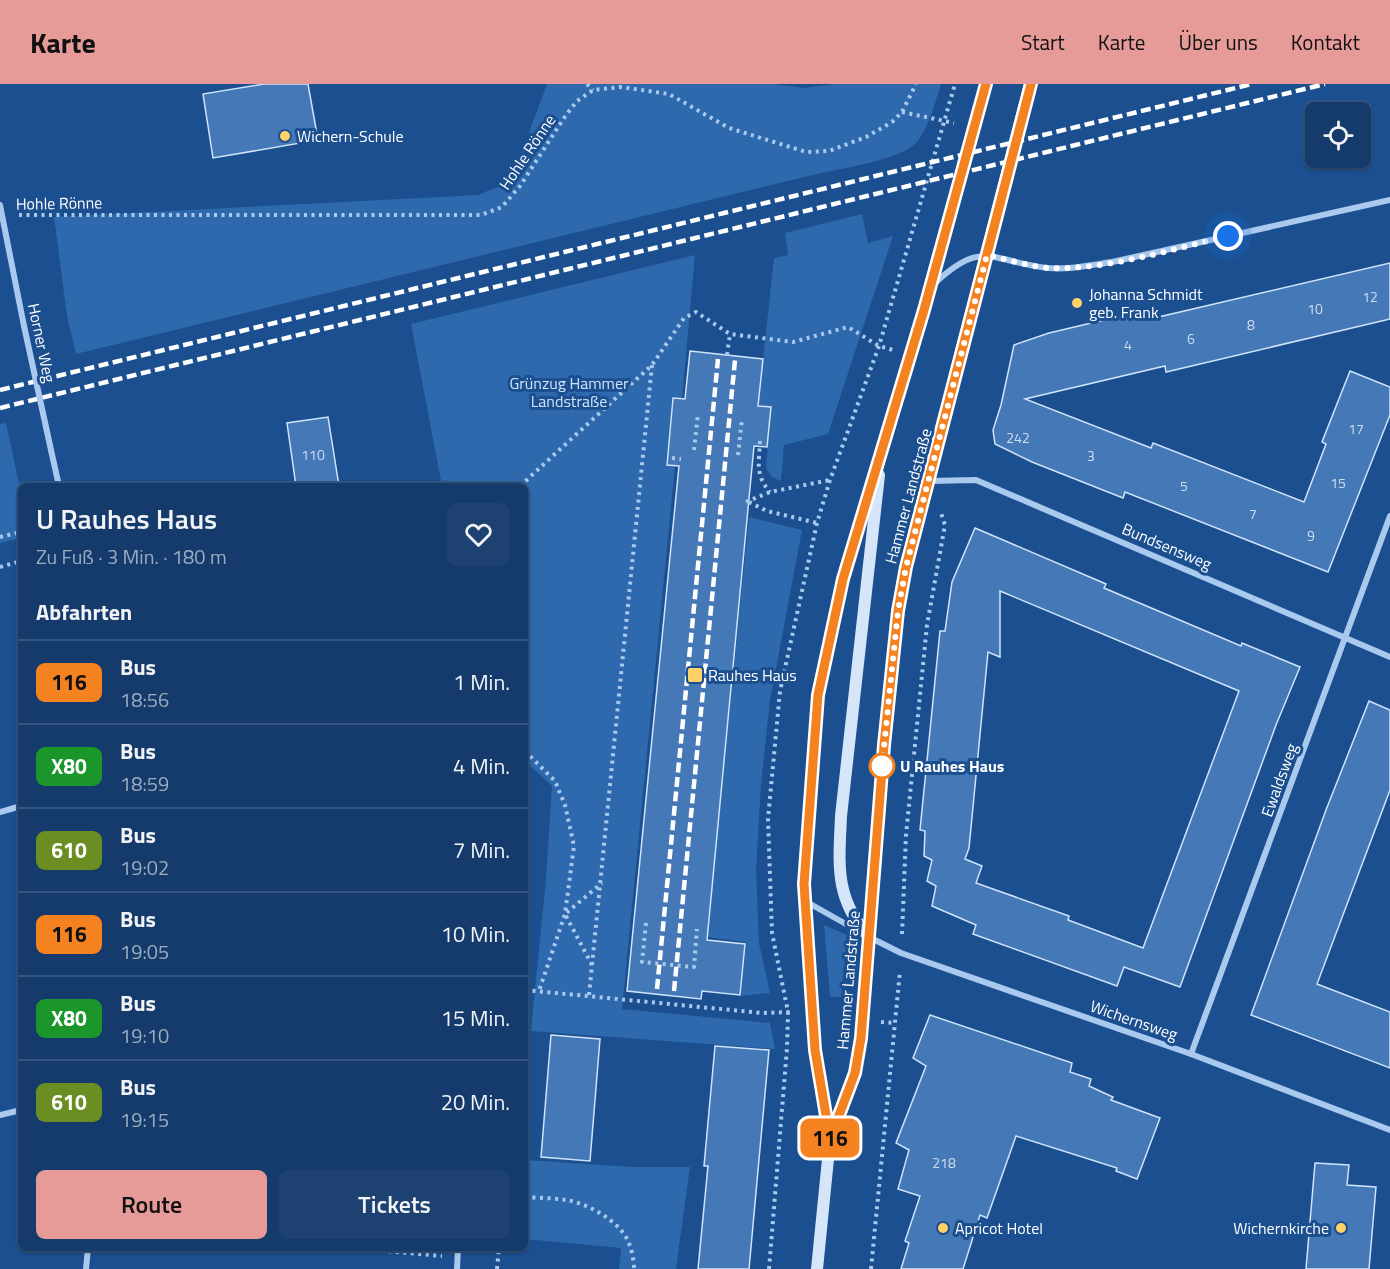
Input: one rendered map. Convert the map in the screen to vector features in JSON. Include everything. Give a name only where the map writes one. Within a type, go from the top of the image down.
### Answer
[{"type":"main road","name":"Hammer Landstraße","points":[[830,1139],[815,1050],[804,884],[818,695],[843,579],[931,287],[986,84]]},
{"type":"main road","name":"Hammer Landstraße","points":[[817,1269],[830,1139],[855,1073],[861,1038],[881,774],[898,611],[906,567],[1030,84]]},
{"type":"main road","points":[[869,937],[857,924],[849,910],[838,871],[842,806],[883,445]]},
{"type":"street","points":[[931,287],[951,267],[972,258],[987,255],[1047,268],[1075,268],[1112,262],[1390,200]]},
{"type":"street","name":"Horner Weg","points":[[0,206],[58,483]]},
{"type":"street","name":"Bundsensweg","points":[[929,481],[976,480],[1390,657]]},
{"type":"street","name":"Ewaldsweg","points":[[1191,1054],[1390,516]]},
{"type":"street","points":[[0,812],[18,807]]},
{"type":"street","name":"Wichernsweg","points":[[805,901],[901,953],[1191,1054],[1390,1130]]},
{"type":"street","points":[[0,1115],[18,1111]]},
{"type":"street","points":[[86,1269],[88,1251]]},
{"type":"street","points":[[457,1269],[458,1251]]},
{"type":"path","points":[[587,84],[593,90],[621,87],[669,93],[729,128],[806,152],[830,151],[866,137],[892,122],[902,112],[916,84]]},
{"type":"path","points":[[523,483],[652,365],[684,318],[696,312],[730,334],[793,342],[848,327],[879,346],[955,84]]},
{"type":"path","name":"Hohle Rönne","points":[[1,216],[42,214],[481,215],[502,207],[520,186],[566,115],[578,101],[593,90]]},
{"type":"path","points":[[902,112],[932,118]]},
{"type":"path","points":[[727,355],[730,334]]},
{"type":"path","points":[[589,995],[602,884],[652,365]]},
{"type":"path","points":[[694,450],[698,414]]},
{"type":"path","points":[[738,455],[742,419]]},
{"type":"path","points":[[760,441],[758,471],[762,483],[770,492]]},
{"type":"path","points":[[672,458],[681,459]]},
{"type":"path","points":[[817,523],[767,511],[748,502],[770,492],[830,480]]},
{"type":"path","points":[[871,1269],[901,953],[906,835],[927,625],[945,525],[929,481]]},
{"type":"path","points":[[0,537],[18,533]]},
{"type":"path","points":[[0,567],[18,562]]},
{"type":"path","points":[[528,754],[555,781],[565,806],[574,846],[565,914],[539,991]]},
{"type":"path","points":[[565,914],[602,884]]},
{"type":"path","points":[[565,914],[593,966]]},
{"type":"path","points":[[646,923],[642,962],[693,967],[697,929]]},
{"type":"path","points":[[528,990],[762,1013],[788,1012]]},
{"type":"path","points":[[528,1197],[568,1200],[596,1211],[626,1238],[634,1260],[634,1269]]},
{"type":"path","points":[[383,1251],[458,1258]]},
{"type":"path","points":[[497,1269],[499,1251]]},
{"type":"green space","points":[[547,84],[774,84],[804,88],[834,84],[941,84],[929,121],[918,141],[901,153],[888,158],[76,354],[67,316],[54,217],[478,195],[511,181]]},
{"type":"green space","points":[[862,214],[868,243],[893,236],[828,434],[784,445],[781,481],[772,477],[766,468],[771,407],[758,406],[774,258],[788,255],[785,233]]},
{"type":"green space","name":"Grünzug Hammer Landstraße","points":[[695,255],[682,399],[672,398],[666,465],[675,466],[622,1009],[770,1023],[775,1049],[531,1031],[546,878],[552,786],[528,764],[528,483],[441,483],[411,324]]},
{"type":"green space","points":[[6,423],[19,483],[18,539],[0,543],[0,424]]},
{"type":"green space","points":[[749,517],[802,530],[770,700],[761,785],[756,870],[759,943],[770,993],[741,996],[746,942],[707,937]]},
{"type":"green space","points":[[824,925],[847,935],[841,997],[830,997]]},
{"type":"green space","points":[[528,1160],[631,1167],[690,1167],[676,1269],[619,1269],[621,1248],[528,1239]]},
{"type":"building","points":[[264,84],[308,84],[318,140],[213,158],[203,94]]},
{"type":"building","points":[[1390,263],[1390,319],[1166,372],[1165,366],[1025,399],[1151,448],[1153,443],[1304,502],[1326,444],[1322,442],[1350,371],[1390,387],[1390,415],[1328,572],[1125,492],[1123,498],[1032,462],[995,444],[993,430],[1014,345],[1049,333],[1151,309],[1154,318]]},
{"type":"building","points":[[690,351],[763,359],[758,406],[771,407],[767,447],[754,446],[707,940],[745,944],[740,995],[702,991],[701,999],[627,991],[679,466],[667,465],[673,398],[685,399]]},
{"type":"building","points":[[328,417],[339,483],[296,483],[287,423]]},
{"type":"building","points":[[975,528],[1106,584],[1104,588],[1241,646],[1242,643],[1300,667],[1276,725],[1180,987],[1124,967],[1117,986],[973,934],[976,925],[932,906],[936,886],[927,881],[932,860],[924,856],[925,831],[920,830],[940,631],[945,631],[952,582]],"holes":[[[1000,591],[1239,691],[1143,948],[1068,920],[1069,916],[976,883],[982,866],[965,859],[969,848],[988,652],[1000,657]]]},
{"type":"building","points":[[1369,701],[1390,710],[1390,790],[1317,984],[1390,1012],[1390,1068],[1251,1015],[1326,810]]},
{"type":"building","points":[[930,1015],[1072,1063],[1070,1072],[1091,1079],[1089,1086],[1113,1097],[1111,1100],[1160,1118],[1137,1179],[1116,1171],[1117,1168],[1016,1136],[987,1218],[980,1215],[963,1269],[901,1269],[909,1243],[905,1241],[920,1196],[898,1189],[909,1150],[896,1143],[926,1066],[913,1058]]},
{"type":"building","points":[[551,1035],[600,1039],[590,1161],[541,1157]]},
{"type":"building","points":[[715,1046],[769,1050],[749,1269],[698,1269],[708,1166],[704,1166]]},
{"type":"building","name":"Wichernkirche","points":[[1315,1163],[1349,1165],[1347,1185],[1376,1187],[1369,1269],[1306,1269]]},
{"type":"railway","points":[[0,390],[1252,84]]},
{"type":"railway","points":[[0,408],[1325,84]]},
{"type":"railway","points":[[657,989],[718,359]]},
{"type":"railway","points":[[674,991],[735,360]]},
{"type":"bus line","name":"116","points":[[986,84],[946,234],[843,579],[818,695],[804,884],[815,1050],[830,1139],[855,1073],[861,1038],[881,774],[898,611],[906,567],[1031,84]]},
{"type":"place","name":"Wichern-Schule","points":[[285,136]]},
{"type":"place","name":"Johanna Schmidt geb. Frank","points":[[1077,303]]},
{"type":"place","name":"Rauhes Haus","points":[[695,675]]},
{"type":"place","name":"U Rauhes Haus","points":[[882,766]]},
{"type":"place","name":"Apricot Hotel","points":[[943,1228]]},
{"type":"place","name":"Wichernkirche","points":[[1341,1228]]},
{"type":"route","points":[[882,766],[898,611],[906,567],[987,255],[1047,268],[1075,268],[1228,236]]}]
